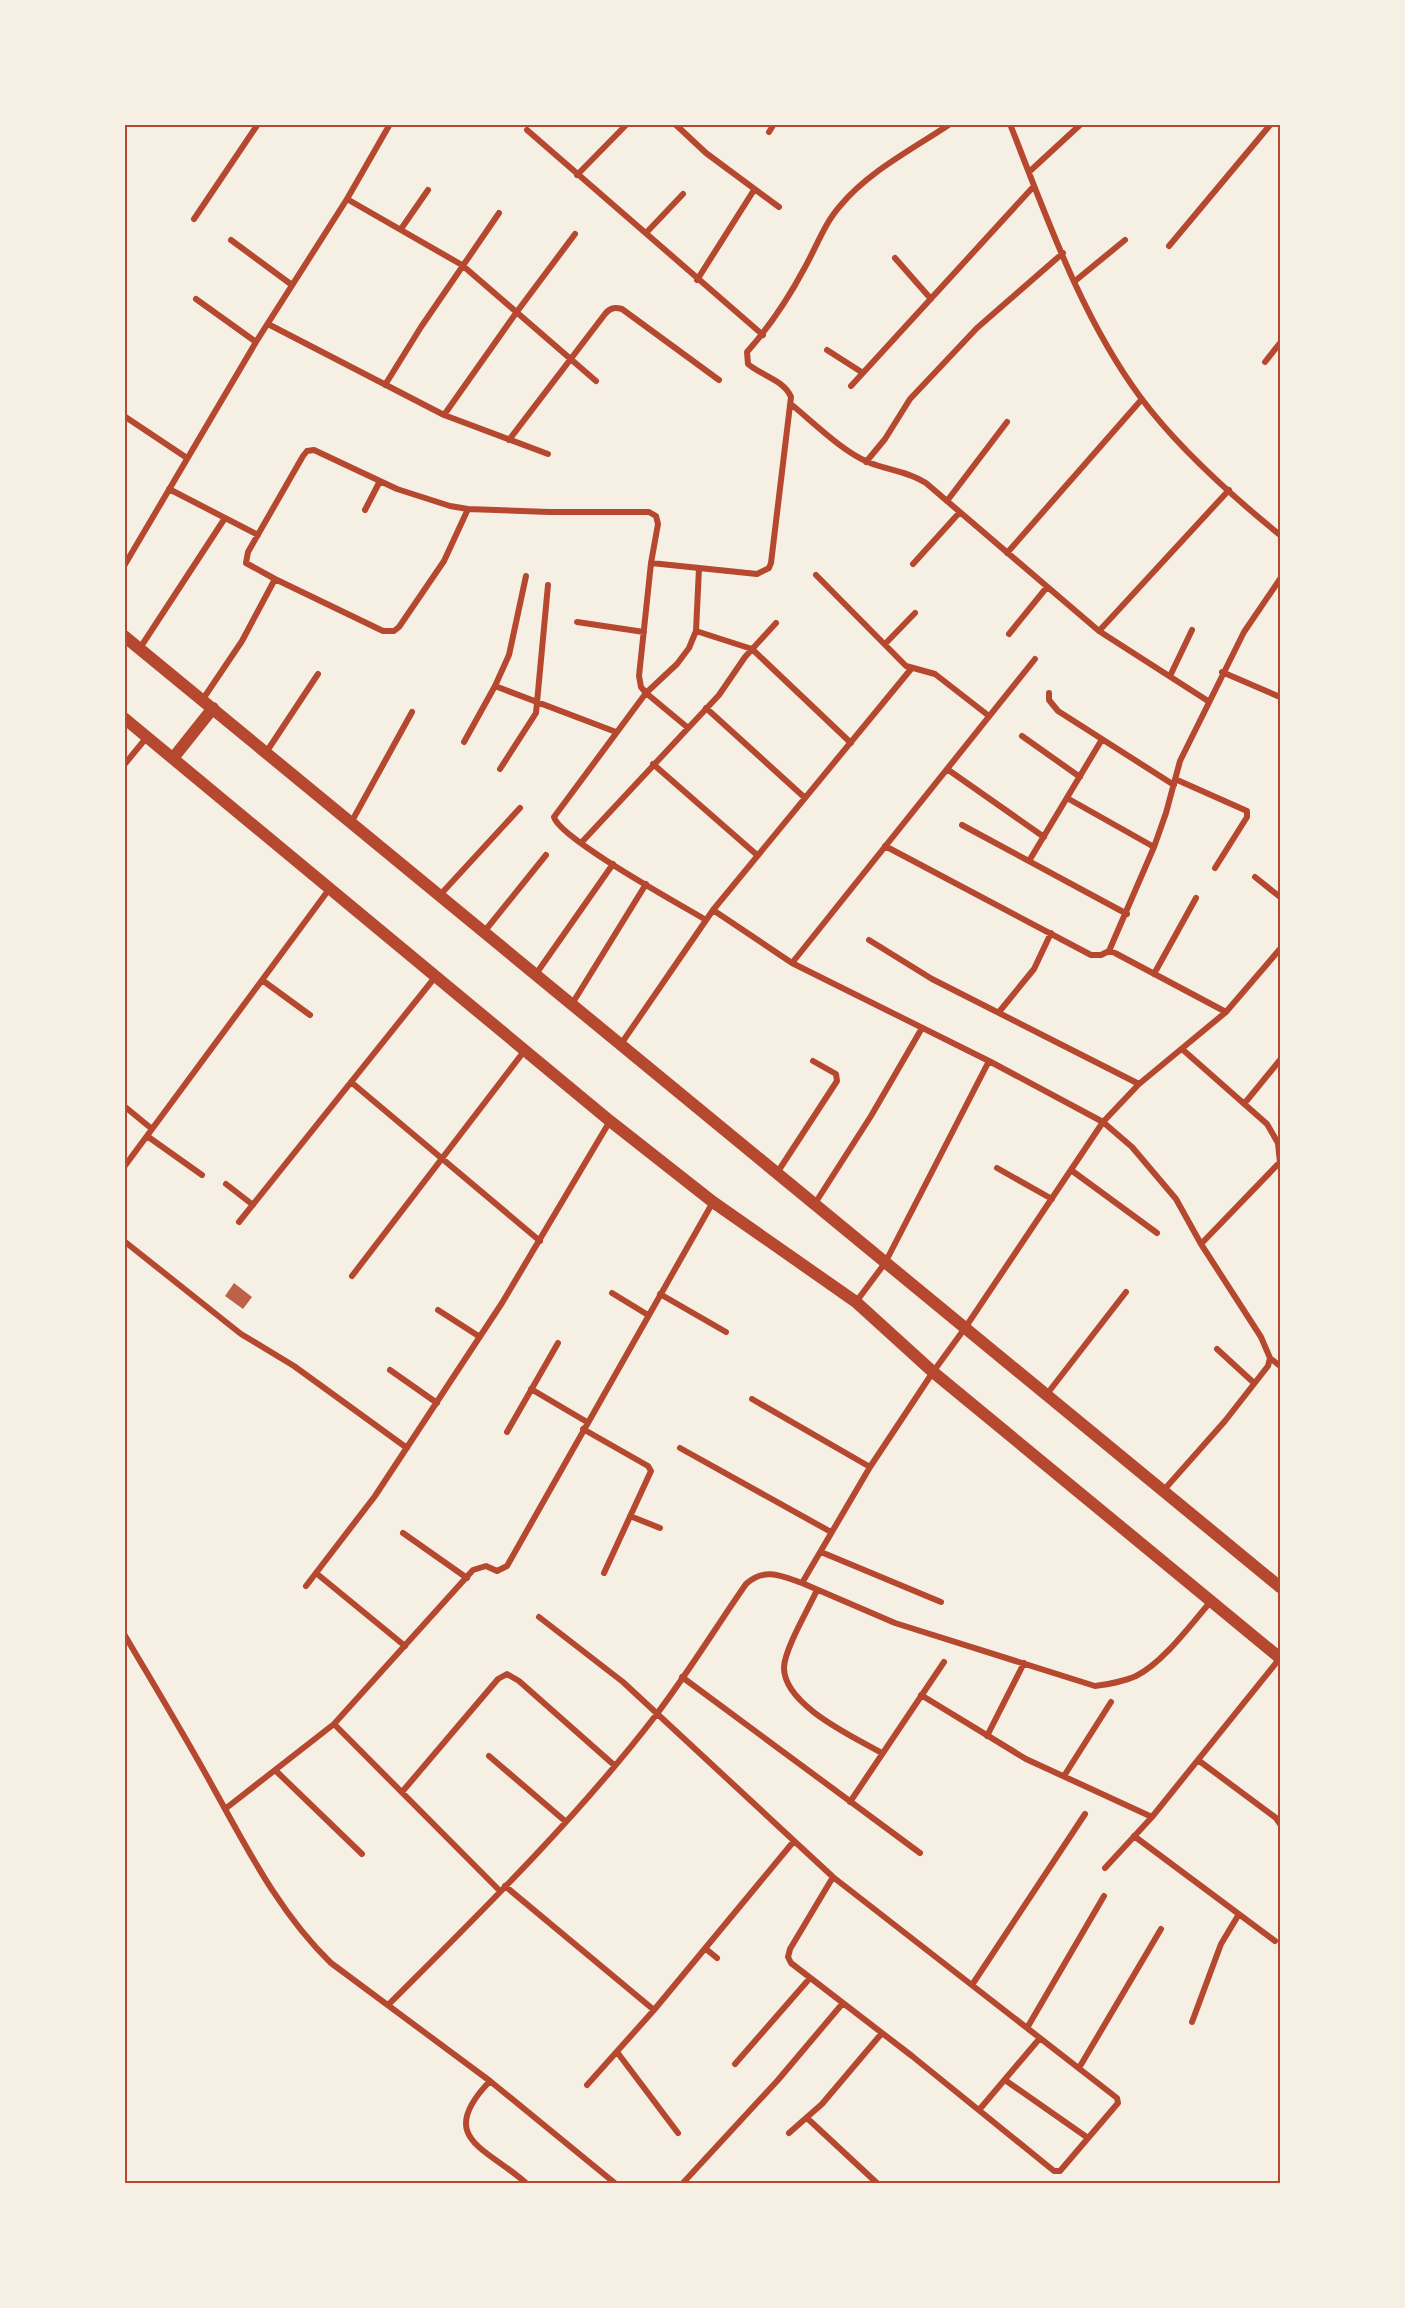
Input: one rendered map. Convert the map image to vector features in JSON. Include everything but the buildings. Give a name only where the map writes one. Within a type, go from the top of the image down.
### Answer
[{"type":"main road","points":[[124,636],[352,820],[440,896],[814,1205],[1281,1587]]},
{"type":"main road","points":[[174,757],[213,708]]},
{"type":"main road","points":[[124,718],[174,757],[610,1121],[713,1202],[856,1302],[933,1372],[1280,1658]]},
{"type":"street","points":[[194,219],[258,124]]},
{"type":"street","points":[[124,567],[256,342],[347,198],[390,124]]},
{"type":"street","points":[[577,175],[627,124]]},
{"type":"street","points":[[675,124],[706,153],[779,207]]},
{"type":"street","points":[[769,132],[774,124]]},
{"type":"street","points":[[651,563],[757,574],[769,568],[792,405],[789,391],[748,364],[747,352],[763,335],[793,290],[828,222],[846,199],[867,179],[950,124]]},
{"type":"street","points":[[1010,124],[1062,253],[1108,348],[1142,399],[1173,437],[1280,534]]},
{"type":"street","points":[[1029,172],[1081,124]]},
{"type":"street","points":[[1169,246],[1271,124]]},
{"type":"street","points":[[527,130],[763,335]]},
{"type":"street","points":[[851,386],[1034,186]]},
{"type":"street","points":[[401,229],[428,190]]},
{"type":"street","points":[[697,280],[754,190]]},
{"type":"street","points":[[646,233],[682,194]]},
{"type":"street","points":[[347,198],[462,265],[596,381]]},
{"type":"street","points":[[385,385],[462,265],[499,213]]},
{"type":"street","points":[[444,415],[575,234]]},
{"type":"street","points":[[231,240],[292,285]]},
{"type":"street","points":[[1075,281],[1125,240]]},
{"type":"street","points":[[866,462],[885,439],[903,407],[917,391],[977,328],[1062,253]]},
{"type":"street","points":[[895,258],[931,299]]},
{"type":"street","points":[[196,299],[256,342]]},
{"type":"street","points":[[509,440],[609,309],[615,307],[622,309],[719,380]]},
{"type":"street","points":[[268,324],[444,415],[548,454]]},
{"type":"street","points":[[1265,362],[1281,343]]},
{"type":"street","points":[[827,350],[863,373]]},
{"type":"street","points":[[1007,553],[1142,399]]},
{"type":"street","points":[[792,405],[866,462],[911,474],[947,501],[1099,631],[1208,701]]},
{"type":"street","points":[[124,416],[188,458]]},
{"type":"street","points":[[947,501],[1006,422]]},
{"type":"street","points":[[468,509],[444,561],[394,631],[383,631],[246,563],[258,535],[303,456],[314,450],[414,496],[468,509],[653,513],[658,520],[639,676],[641,687],[646,693],[687,728]]},
{"type":"street","points":[[364,510],[380,481]]},
{"type":"street","points":[[169,489],[258,535]]},
{"type":"street","points":[[1099,631],[1229,490]]},
{"type":"street","points":[[913,564],[959,513]]},
{"type":"street","points":[[140,648],[225,518]]},
{"type":"street","points":[[699,568],[696,631],[684,656],[646,693],[554,817],[555,822],[581,843],[706,920]]},
{"type":"street","points":[[816,575],[911,669],[935,674],[989,716]]},
{"type":"street","points":[[464,742],[495,686],[509,655],[526,576]]},
{"type":"street","points":[[203,699],[242,641],[275,579]]},
{"type":"street","points":[[885,846],[1092,955],[1101,955],[1109,951],[1127,914],[1154,847],[1180,761],[1222,672],[1244,632],[1281,579]]},
{"type":"street","points":[[500,769],[536,713],[548,585]]},
{"type":"street","points":[[1010,634],[1047,587]]},
{"type":"street","points":[[885,644],[915,613]]},
{"type":"street","points":[[578,622],[644,632]]},
{"type":"street","points":[[581,843],[719,695],[752,649],[776,623]]},
{"type":"street","points":[[1170,676],[1192,630]]},
{"type":"street","points":[[696,631],[752,649],[851,742]]},
{"type":"street","points":[[792,963],[1035,659]]},
{"type":"street","points":[[621,1044],[713,909],[911,669]]},
{"type":"street","points":[[1222,672],[1281,697]]},
{"type":"street","points":[[267,752],[318,674]]},
{"type":"street","points":[[495,686],[616,732]]},
{"type":"street","points":[[1049,693],[1048,700],[1058,711],[1101,741],[1175,782],[1246,811],[1247,817],[1215,868]]},
{"type":"street","points":[[706,708],[804,797]]},
{"type":"street","points":[[352,820],[412,712]]},
{"type":"street","points":[[1022,736],[1080,777]]},
{"type":"street","points":[[124,765],[147,737]]},
{"type":"street","points":[[1029,861],[1101,741]]},
{"type":"street","points":[[653,764],[757,855]]},
{"type":"street","points":[[947,769],[1044,837]]},
{"type":"street","points":[[1067,798],[1154,847]]},
{"type":"street","points":[[440,896],[520,808]]},
{"type":"street","points":[[962,825],[1127,914]]},
{"type":"street","points":[[484,932],[546,855]]},
{"type":"street","points":[[536,974],[613,864]]},
{"type":"street","points":[[1255,877],[1281,897]]},
{"type":"street","points":[[572,1004],[646,884]]},
{"type":"street","points":[[124,1167],[330,888]]},
{"type":"street","points":[[1154,974],[1197,898]]},
{"type":"street","points":[[713,909],[792,963],[989,1061],[1103,1122],[1132,1147],[1176,1199],[1201,1244],[1261,1337],[1270,1358],[1281,1366]]},
{"type":"street","points":[[999,1012],[1034,969],[1052,933]]},
{"type":"street","points":[[869,940],[932,979],[1139,1084]]},
{"type":"street","points":[[802,1583],[870,1467],[1103,1122],[1139,1084],[1226,1012],[1281,949]]},
{"type":"street","points":[[1109,951],[1226,1012]]},
{"type":"street","points":[[239,1222],[436,975]]},
{"type":"street","points":[[262,980],[310,1015]]},
{"type":"street","points":[[814,1205],[871,1116],[922,1028]]},
{"type":"street","points":[[352,1276],[525,1049]]},
{"type":"street","points":[[1182,1050],[1273,1132],[1278,1143],[1280,1162],[1201,1244]]},
{"type":"street","points":[[1244,1104],[1281,1060]]},
{"type":"street","points":[[777,1174],[837,1081],[836,1074],[813,1061]]},
{"type":"street","points":[[856,1302],[885,1263],[989,1061]]},
{"type":"street","points":[[351,1082],[540,1241]]},
{"type":"street","points":[[124,1106],[152,1129]]},
{"type":"street","points":[[306,1586],[362,1514],[437,1403],[540,1241],[610,1121]]},
{"type":"street","points":[[147,1136],[202,1174]]},
{"type":"street","points":[[997,1168],[1053,1199]]},
{"type":"street","points":[[1071,1170],[1157,1233]]},
{"type":"street","points":[[226,1184],[253,1205]]},
{"type":"street","points":[[225,1809],[334,1724],[467,1578],[481,1566],[497,1571],[507,1566],[713,1202]]},
{"type":"street","points":[[124,1241],[241,1334],[294,1366],[407,1448]]},
{"type":"street","points":[[1047,1394],[1126,1292]]},
{"type":"street","points":[[612,1293],[648,1315]]},
{"type":"street","points":[[660,1294],[726,1332]]},
{"type":"street","points":[[438,1311],[480,1337]]},
{"type":"street","points":[[507,1432],[558,1343]]},
{"type":"street","points":[[1217,1349],[1254,1383]]},
{"type":"street","points":[[1163,1491],[1225,1422],[1268,1366],[1270,1358]]},
{"type":"street","points":[[390,1370],[437,1403]]},
{"type":"street","points":[[531,1389],[587,1422]]},
{"type":"street","points":[[752,1399],[870,1467]]},
{"type":"street","points":[[583,1429],[650,1468],[650,1473],[604,1573]]},
{"type":"street","points":[[680,1448],[831,1532]]},
{"type":"street","points":[[630,1516],[660,1528]]},
{"type":"street","points":[[403,1533],[467,1578]]},
{"type":"street","points":[[820,1552],[941,1602]]},
{"type":"street","points":[[316,1573],[405,1646]]},
{"type":"street","points":[[388,2005],[503,1889],[614,1765],[657,1714],[752,1578],[768,1574],[802,1583],[895,1623],[1095,1686],[1117,1683],[1138,1675],[1169,1650],[1212,1600]]},
{"type":"street","points":[[817,1590],[784,1666],[786,1680],[804,1704],[882,1754]]},
{"type":"street","points":[[539,1617],[611,1672],[834,1877],[1119,2100],[1057,2172],[791,1963],[789,1953],[834,1877]]},
{"type":"street","points":[[124,1634],[284,1908],[315,1948],[331,1963],[490,2081],[616,2184]]},
{"type":"street","points":[[1105,1868],[1152,1817],[1280,1658]]},
{"type":"street","points":[[850,1802],[944,1662]]},
{"type":"street","points":[[987,1736],[1024,1663]]},
{"type":"street","points":[[402,1792],[498,1678],[507,1674],[519,1681],[614,1765]]},
{"type":"street","points":[[682,1677],[920,1853]]},
{"type":"street","points":[[921,1695],[1026,1759],[1152,1817]]},
{"type":"street","points":[[1064,1776],[1111,1702]]},
{"type":"street","points":[[334,1724],[503,1889],[654,2010]]},
{"type":"street","points":[[489,1756],[565,1821]]},
{"type":"street","points":[[1198,1760],[1281,1824]]},
{"type":"street","points":[[275,1770],[362,1854]]},
{"type":"street","points":[[972,1985],[1085,1814]]},
{"type":"street","points":[[1134,1836],[1275,1941]]},
{"type":"street","points":[[587,2085],[706,1949],[794,1841]]},
{"type":"street","points":[[1027,2028],[1104,1896]]},
{"type":"street","points":[[1192,2022],[1221,1944],[1239,1914]]},
{"type":"street","points":[[1078,2068],[1161,1929]]},
{"type":"street","points":[[706,1949],[717,1958]]},
{"type":"street","points":[[735,2064],[810,1978]]},
{"type":"street","points":[[682,2184],[778,2080],[843,2003]]},
{"type":"street","points":[[789,2133],[822,2104],[882,2033]]},
{"type":"street","points":[[979,2110],[1040,2038]]},
{"type":"street","points":[[617,2052],[678,2133]]},
{"type":"street","points":[[1005,2080],[1088,2138]]},
{"type":"street","points":[[490,2081],[478,2093],[467,2113],[467,2132],[478,2148],[526,2184]]},
{"type":"street","points":[[807,2118],[878,2184]]}]
